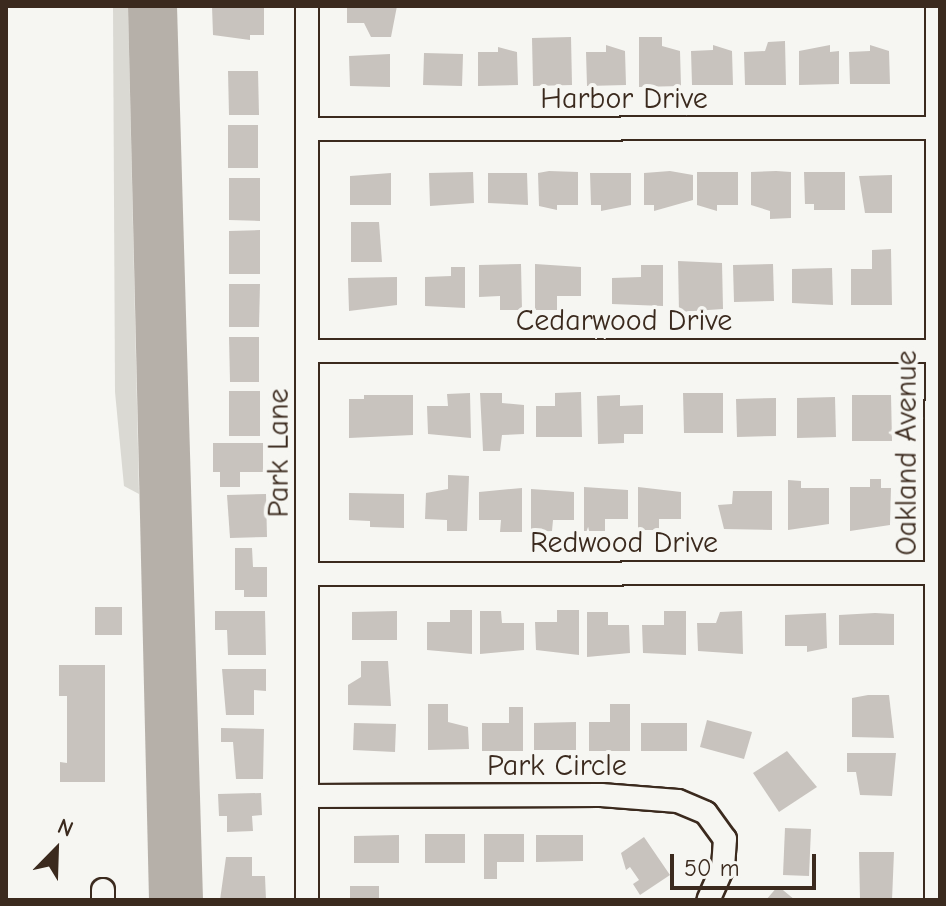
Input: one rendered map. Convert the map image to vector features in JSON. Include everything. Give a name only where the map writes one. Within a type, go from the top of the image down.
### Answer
[{"type":"street","name":"Park Lane","points":[[307,6],[307,900]]},
{"type":"street","name":"Oakland Avenue","points":[[936,900],[939,573],[937,6]]},
{"type":"street","name":"Harbor Drive","points":[[308,129],[938,128]]},
{"type":"street","name":"Cedarwood Drive","points":[[308,351],[938,351]]},
{"type":"street","name":"Redwood Drive","points":[[309,574],[939,573]]},
{"type":"street","name":"Park Circle","points":[[308,796],[601,795],[678,801],[706,813],[725,839],[723,867],[708,900]]},
{"type":"shaded area","points":[[113,6],[128,6],[139,494],[124,486],[115,392]]},
{"type":"shaded area","points":[[128,6],[177,6],[203,900],[149,900]]},
{"type":"building","points":[[212,6],[264,6],[264,35],[250,35],[250,40],[213,35]]},
{"type":"building","points":[[347,6],[397,6],[391,37],[371,37],[364,23],[347,23]]},
{"type":"building","points":[[571,37],[572,85],[533,86],[532,38]]},
{"type":"building","points":[[639,37],[662,37],[662,46],[680,51],[681,86],[639,87]]},
{"type":"building","points":[[785,41],[786,85],[745,85],[744,52],[765,51],[768,42]]},
{"type":"building","points":[[606,45],[625,51],[626,85],[587,86],[586,52],[606,52]]},
{"type":"building","points":[[713,45],[732,51],[733,85],[692,85],[691,51],[713,50]]},
{"type":"building","points":[[830,45],[830,52],[839,51],[839,84],[799,85],[799,51]]},
{"type":"building","points":[[870,45],[889,51],[890,84],[850,84],[849,52],[870,51]]},
{"type":"building","points":[[498,47],[517,52],[518,85],[478,86],[478,52],[498,52]]},
{"type":"building","points":[[424,53],[463,54],[462,86],[423,85]]},
{"type":"building","points":[[390,54],[390,87],[350,86],[349,56]]},
{"type":"building","points":[[228,71],[258,71],[259,115],[229,115]]},
{"type":"building","points":[[228,125],[258,125],[258,168],[228,168]]},
{"type":"building","points":[[670,171],[693,175],[693,200],[654,211],[654,205],[644,205],[644,173]]},
{"type":"building","points":[[473,172],[474,203],[430,206],[429,173]]},
{"type":"building","points":[[578,172],[578,205],[557,205],[557,210],[539,206],[538,173]]},
{"type":"building","points":[[697,172],[738,172],[738,205],[717,205],[717,211],[697,205]]},
{"type":"building","points":[[751,172],[791,172],[791,218],[770,219],[770,211],[751,205]]},
{"type":"building","points":[[804,172],[845,172],[845,210],[814,210],[814,204],[805,204]]},
{"type":"building","points":[[391,173],[391,205],[350,205],[350,176]]},
{"type":"building","points":[[488,173],[527,173],[528,205],[488,203]]},
{"type":"building","points":[[590,173],[631,173],[631,205],[601,211],[601,205],[591,205]]},
{"type":"building","points":[[892,175],[892,213],[865,213],[859,176]]},
{"type":"building","points":[[229,178],[260,178],[260,221],[229,220]]},
{"type":"building","points":[[351,222],[379,222],[382,262],[351,262]]},
{"type":"building","points":[[260,230],[260,274],[229,274],[229,231]]},
{"type":"building","points":[[891,249],[892,305],[851,305],[851,269],[872,269],[872,250]]},
{"type":"building","points":[[678,261],[722,263],[723,309],[679,312]]},
{"type":"building","points":[[521,264],[522,310],[500,310],[500,296],[479,297],[479,265]]},
{"type":"building","points":[[535,264],[581,267],[581,296],[557,296],[557,310],[535,310]]},
{"type":"building","points":[[773,264],[774,301],[734,302],[733,265]]},
{"type":"building","points":[[641,265],[663,265],[663,306],[612,304],[612,278],[641,277]]},
{"type":"building","points":[[451,267],[465,267],[465,308],[425,306],[425,277],[451,276]]},
{"type":"building","points":[[832,268],[833,305],[792,303],[792,269]]},
{"type":"building","points":[[397,277],[397,305],[349,311],[348,278]]},
{"type":"building","points":[[229,284],[260,284],[259,327],[229,327]]},
{"type":"building","points":[[229,337],[259,337],[259,382],[230,382]]},
{"type":"building","points":[[229,391],[260,391],[260,436],[229,436]]},
{"type":"building","points":[[581,392],[582,437],[536,437],[536,406],[555,406],[555,393]]},
{"type":"building","points":[[470,393],[471,438],[428,434],[427,406],[448,406],[447,394]]},
{"type":"building","points":[[480,393],[502,393],[502,403],[524,405],[524,434],[502,435],[500,451],[483,451]]},
{"type":"building","points":[[683,393],[723,393],[723,433],[684,433]]},
{"type":"building","points":[[364,395],[413,395],[413,435],[349,438],[349,399],[364,399]]},
{"type":"building","points":[[620,395],[620,406],[643,405],[643,434],[624,434],[624,443],[598,444],[597,396]]},
{"type":"building","points":[[852,395],[891,395],[892,441],[852,441]]},
{"type":"building","points":[[835,397],[836,437],[797,438],[797,398]]},
{"type":"building","points":[[776,398],[776,436],[737,437],[736,399]]},
{"type":"building","points":[[213,443],[263,443],[263,472],[240,472],[240,487],[220,487],[220,472],[213,472]]},
{"type":"building","points":[[448,475],[469,476],[467,531],[447,531],[447,520],[425,519],[426,493],[448,489]]},
{"type":"building","points":[[870,479],[881,479],[881,488],[891,488],[890,525],[850,531],[850,487],[870,487]]},
{"type":"building","points":[[788,480],[801,481],[801,488],[829,488],[829,524],[788,530]]},
{"type":"building","points":[[584,487],[628,490],[628,519],[605,519],[605,531],[584,531]]},
{"type":"building","points":[[638,487],[681,492],[681,519],[659,519],[659,530],[638,530]]},
{"type":"building","points":[[522,488],[522,532],[500,532],[501,520],[479,520],[479,492]]},
{"type":"building","points":[[531,489],[574,492],[574,520],[553,520],[552,531],[531,532]]},
{"type":"building","points":[[733,491],[772,491],[772,530],[724,529],[718,505],[732,504]]},
{"type":"building","points":[[349,493],[404,494],[404,528],[370,527],[370,521],[349,520]]},
{"type":"building","points":[[266,494],[267,537],[230,538],[227,495]]},
{"type":"building","points":[[235,548],[252,548],[253,567],[267,567],[267,597],[244,597],[244,590],[235,590]]},
{"type":"building","points":[[95,607],[122,607],[122,635],[95,635]]},
{"type":"building","points":[[450,610],[472,610],[472,654],[427,650],[427,622],[450,622]]},
{"type":"building","points":[[557,610],[579,610],[579,655],[536,650],[535,622],[557,622]]},
{"type":"building","points":[[215,611],[265,611],[266,655],[228,655],[227,630],[215,630]]},
{"type":"building","points":[[397,611],[397,640],[352,640],[352,612]]},
{"type":"building","points":[[480,611],[501,611],[502,623],[524,623],[524,650],[480,654]]},
{"type":"building","points":[[664,611],[686,611],[686,655],[643,653],[642,625],[664,625]]},
{"type":"building","points":[[742,611],[743,654],[698,651],[697,623],[716,623],[720,612]]},
{"type":"building","points":[[587,612],[608,612],[608,625],[629,625],[630,653],[587,657]]},
{"type":"building","points":[[826,613],[827,648],[807,652],[807,646],[785,646],[785,615]]},
{"type":"building","points":[[894,614],[894,645],[839,645],[839,615]]},
{"type":"building","points":[[361,661],[388,661],[391,706],[348,705],[348,685],[361,677]]},
{"type":"building","points":[[59,665],[105,665],[105,782],[60,782],[60,762],[67,763],[67,696],[59,696]]},
{"type":"building","points":[[222,669],[266,669],[266,691],[254,690],[254,715],[226,715]]},
{"type":"building","points":[[889,695],[894,738],[852,737],[852,698]]},
{"type":"building","points":[[428,704],[448,704],[448,722],[468,727],[469,749],[428,750]]},
{"type":"building","points":[[610,704],[630,704],[630,751],[589,751],[589,722],[610,722]]},
{"type":"building","points":[[509,707],[523,707],[523,751],[482,751],[482,723],[509,723]]},
{"type":"building","points":[[707,720],[752,732],[744,759],[700,747]]},
{"type":"building","points":[[576,722],[576,750],[534,750],[534,723]]},
{"type":"building","points":[[354,723],[396,724],[395,752],[353,750]]},
{"type":"building","points":[[641,723],[687,723],[687,751],[641,751]]},
{"type":"building","points":[[221,728],[264,729],[263,779],[236,779],[233,742],[221,742]]},
{"type":"building","points":[[787,751],[817,787],[779,812],[753,773]]},
{"type":"building","points":[[847,753],[896,753],[892,796],[860,795],[856,772],[847,772]]},
{"type":"building","points":[[261,793],[262,815],[252,816],[253,831],[227,832],[227,816],[219,816],[218,794]]},
{"type":"building","points":[[785,828],[811,829],[809,876],[783,875]]},
{"type":"building","points":[[425,834],[465,834],[465,863],[425,863]]},
{"type":"building","points":[[484,834],[524,834],[524,862],[497,862],[497,879],[484,879]]},
{"type":"building","points":[[399,835],[399,863],[354,863],[354,836]]},
{"type":"building","points":[[536,835],[583,835],[583,861],[536,862]]},
{"type":"building","points":[[644,837],[670,875],[640,895],[633,884],[639,880],[630,867],[626,870],[621,853]]},
{"type":"building","points":[[859,852],[894,852],[892,900],[860,900]]},
{"type":"building","points":[[226,857],[252,857],[252,876],[265,876],[266,900],[220,900]]},
{"type":"building","points":[[350,886],[379,886],[379,900],[350,900]]},
{"type":"building","points":[[778,886],[795,900],[766,900]]}]
